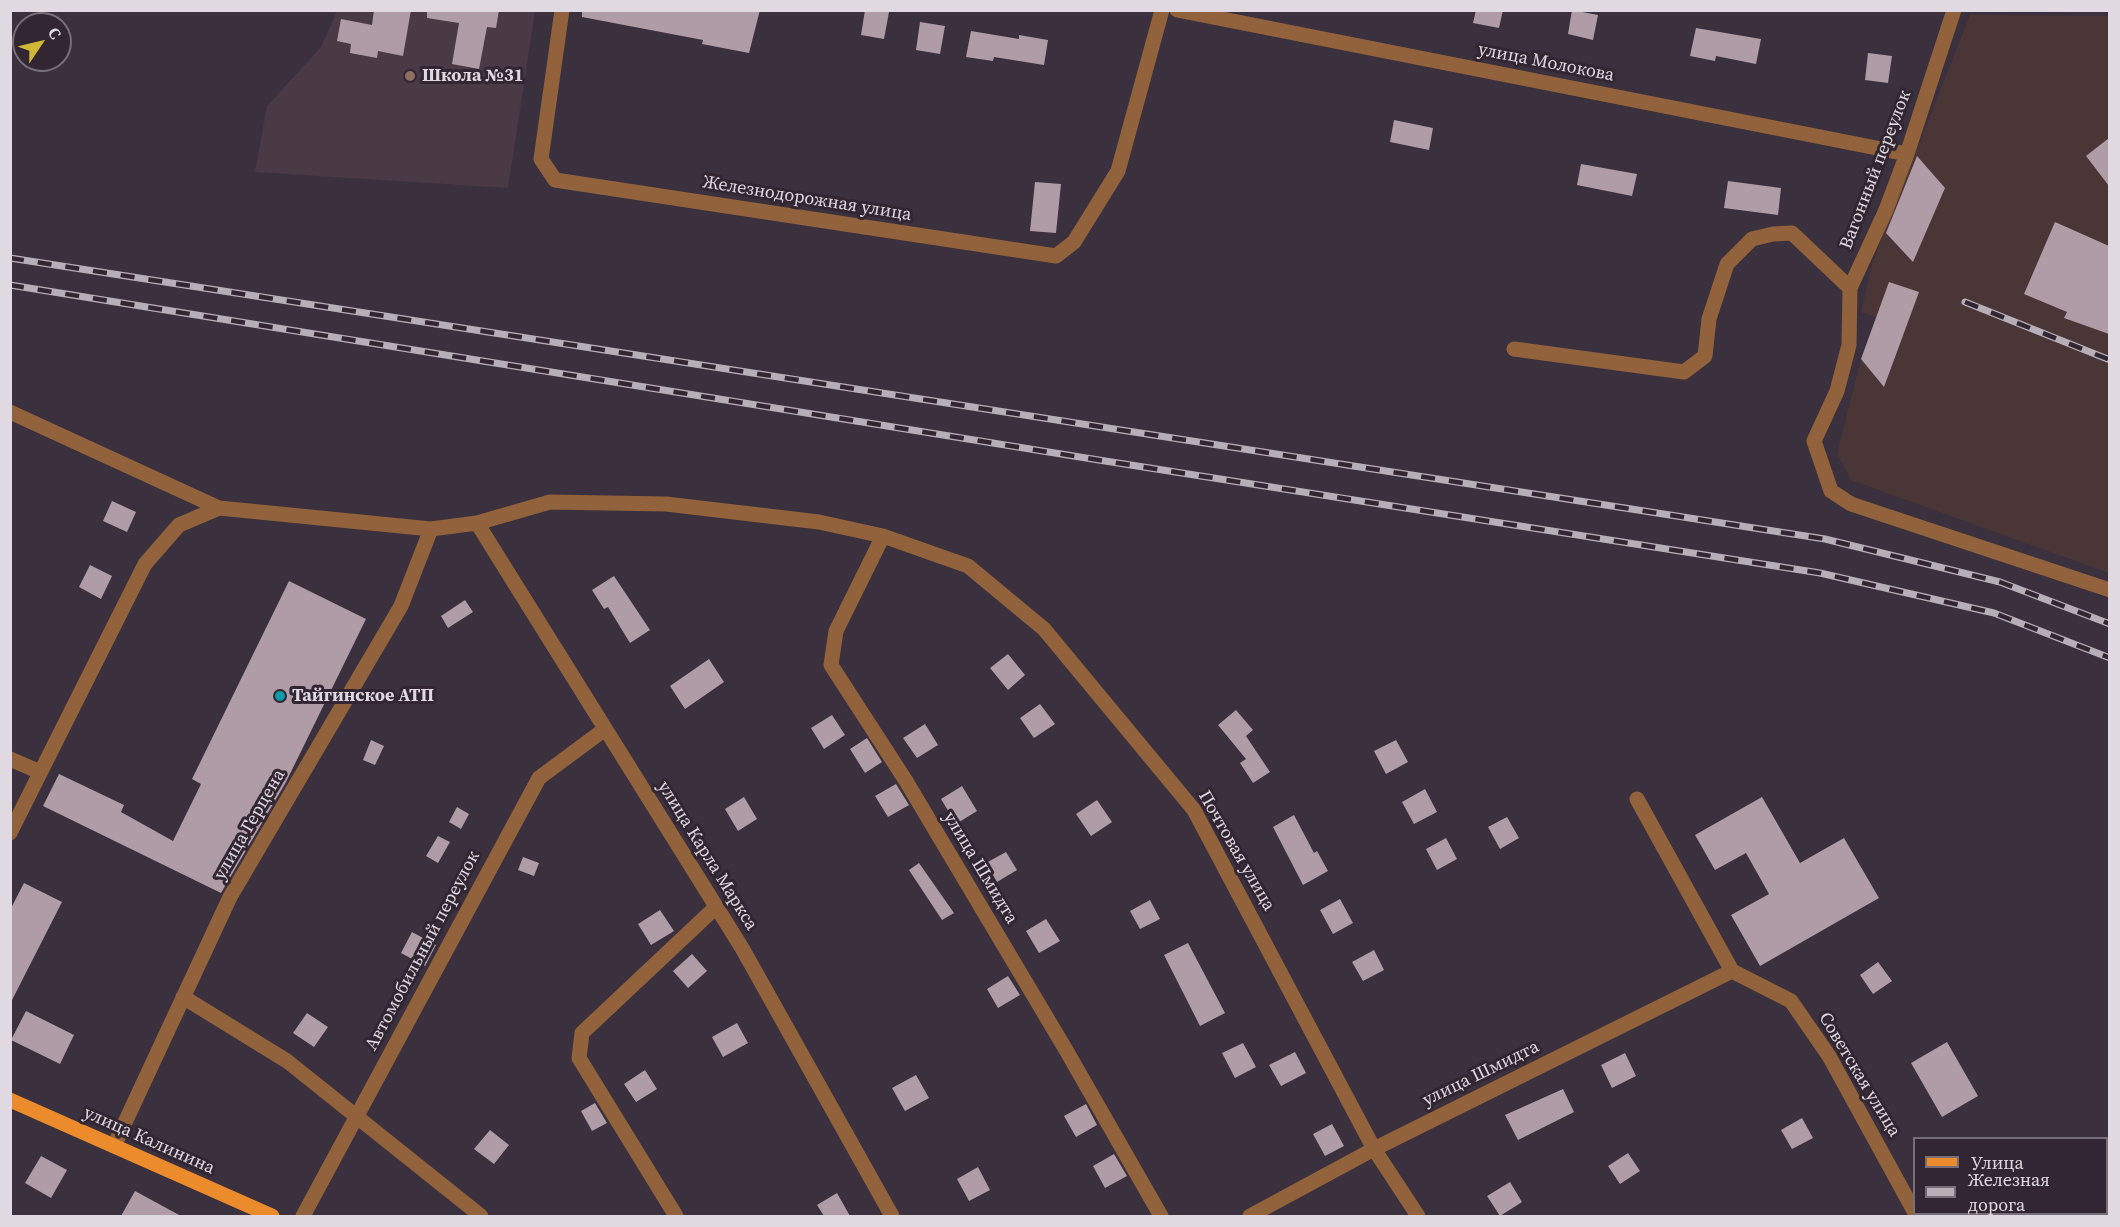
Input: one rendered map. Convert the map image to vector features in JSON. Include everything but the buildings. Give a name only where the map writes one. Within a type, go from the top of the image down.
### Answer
[{"type":"main road","name":"улица Калинина","points":[[10,1100],[272,1216]]},
{"type":"street","name":"Железнодорожная улица","points":[[562,10],[541,159],[555,180],[1056,256],[1074,242],[1118,171],[1162,10]]},
{"type":"street","name":"улица Молокова","points":[[1177,10],[1907,154]]},
{"type":"street","name":"Вагонный переулок","points":[[1954,10],[1907,154],[1886,210],[1850,288],[1849,345],[1837,391],[1814,441],[1831,491],[1851,504],[2109,590]]},
{"type":"street","points":[[1514,349],[1684,372],[1705,356],[1709,319],[1727,264],[1752,239],[1773,234],[1792,233],[1850,288]]},
{"type":"street","points":[[10,412],[219,508]]},
{"type":"street","name":"Почтовая улица","points":[[219,508],[431,529],[477,524],[550,502],[666,504],[819,522],[883,536],[968,566],[1044,629],[1194,810],[1374,1149],[1418,1216]]},
{"type":"street","points":[[10,833],[146,564],[179,525],[219,508]]},
{"type":"street","name":"улица Карла Маркса","points":[[477,524],[716,907],[892,1216]]},
{"type":"street","name":"улица Герцена","points":[[114,1146],[230,897],[401,606],[431,529]]},
{"type":"street","name":"улица Шмидта","points":[[883,536],[836,631],[831,665],[912,791],[1066,1050],[1161,1216]]},
{"type":"street","name":"Автомобильный переулок","points":[[303,1216],[539,778],[605,729]]},
{"type":"street","points":[[10,759],[40,772]]},
{"type":"street","points":[[1636,799],[1732,971]]},
{"type":"street","points":[[676,1216],[579,1058],[582,1033],[716,907]]},
{"type":"street","name":"улица Шмидта","points":[[1250,1216],[1374,1149],[1732,971]]},
{"type":"street","name":"Советская улица","points":[[1732,971],[1791,1001],[1829,1056],[1913,1209]]},
{"type":"street","points":[[183,998],[287,1061],[482,1216]]},
{"type":"shaded area","name":"Школа №31","points":[[337,11],[535,11],[508,188],[255,172],[267,106],[321,47]]},
{"type":"shaded area","points":[[1970,15],[2109,16],[2109,573],[1851,480],[1837,454],[1861,359],[1876,317],[1861,312],[1872,264]]},
{"type":"railway","points":[[10,258],[1825,539],[2000,582],[2110,624]]},
{"type":"railway","points":[[10,285],[1820,573],[1994,613],[2110,658]]},
{"type":"railway","points":[[1965,302],[2110,360]]},
{"type":"place","name":"Школа №31","points":[[410,76]]},
{"type":"place","name":"Тайгинское АТП","points":[[280,696]]}]
